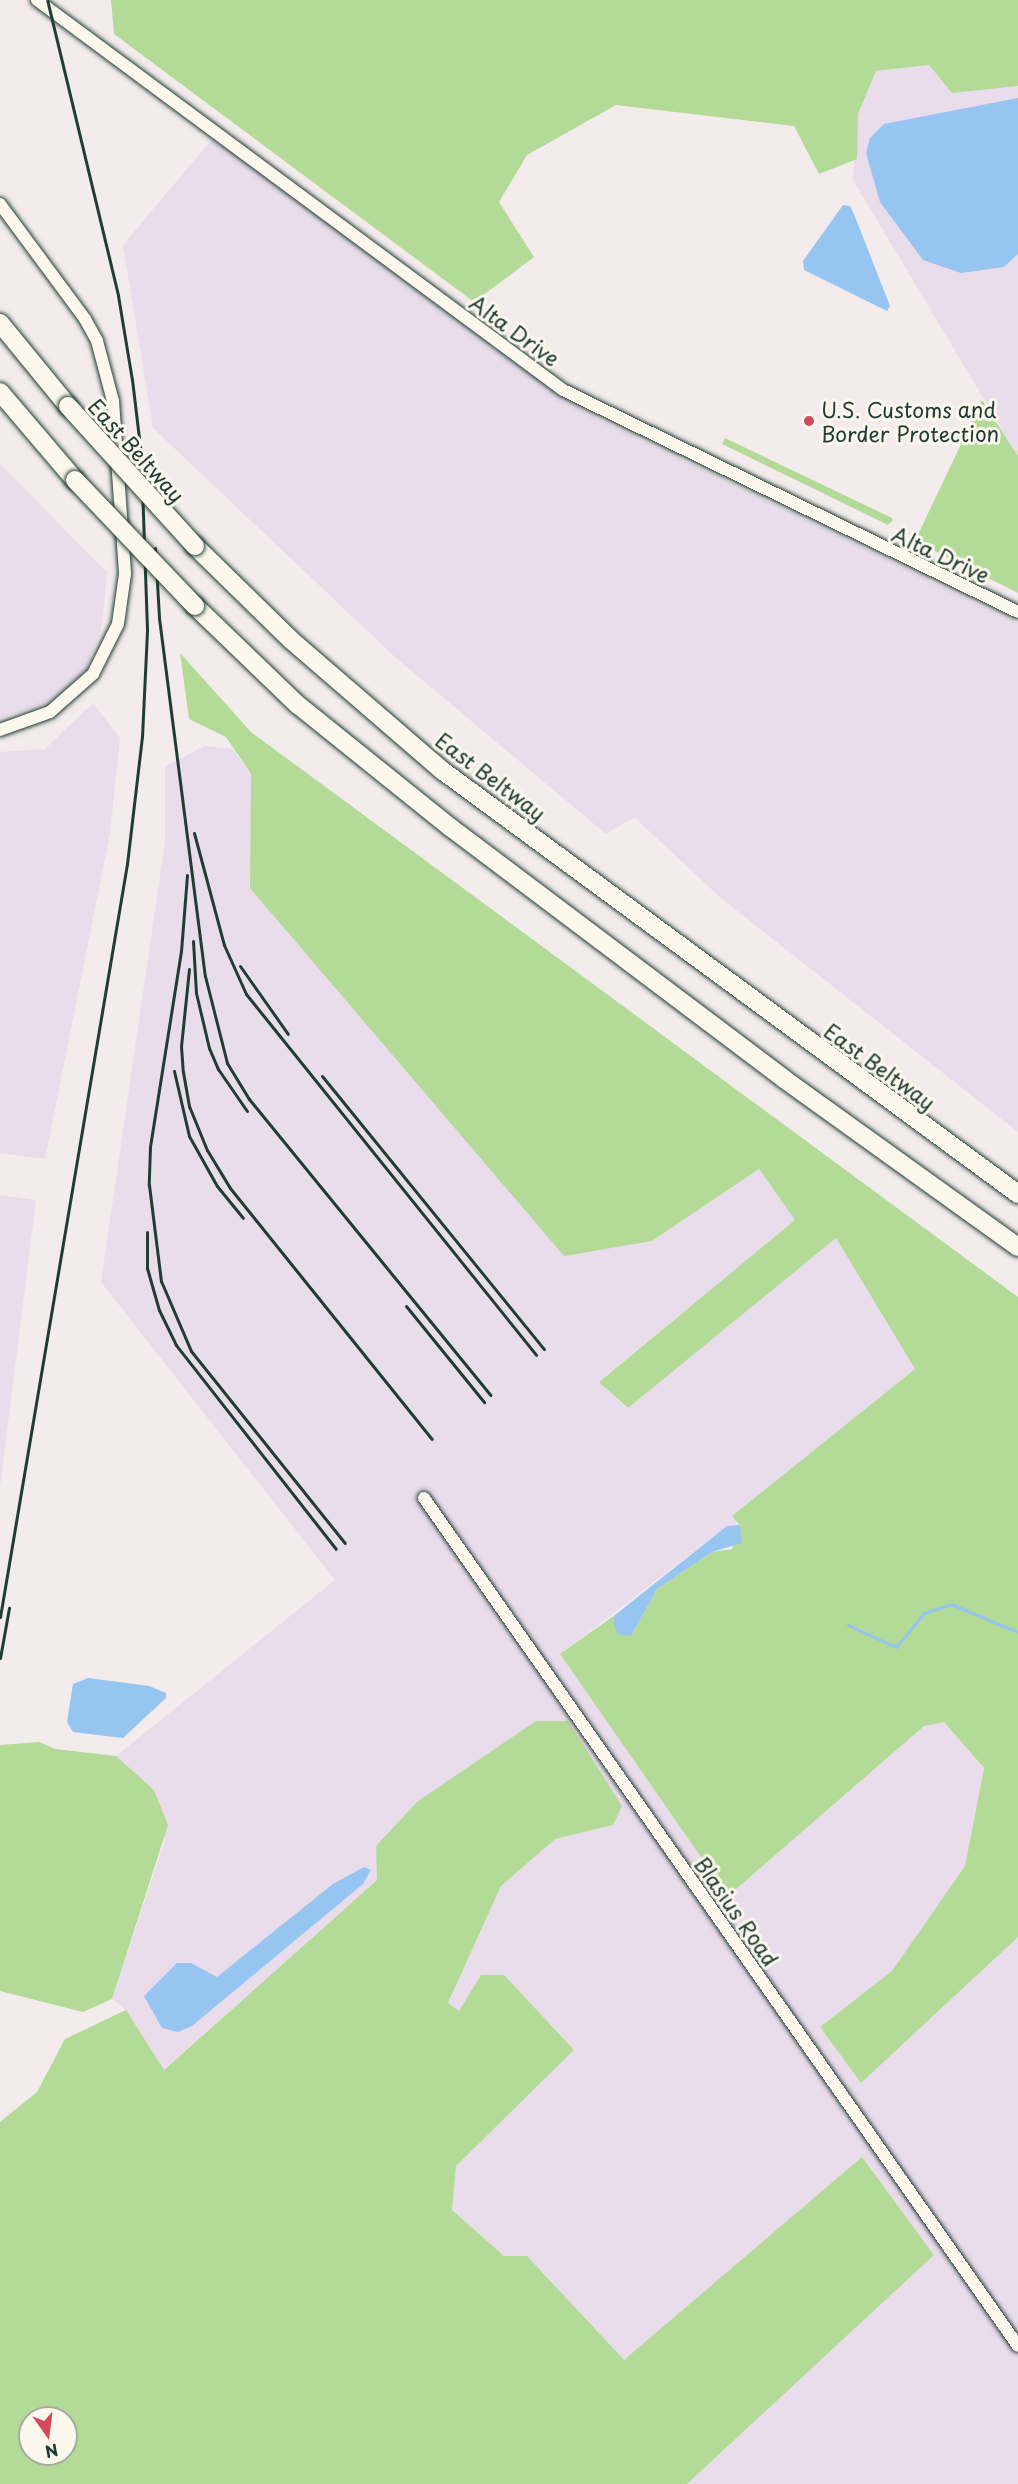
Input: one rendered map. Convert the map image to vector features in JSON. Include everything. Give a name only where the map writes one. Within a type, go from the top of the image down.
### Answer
[{"type":"highway","name":"East Beltway","points":[[0,323],[68,406],[195,546],[291,640],[443,771],[1018,1194]]},
{"type":"highway","points":[[0,392],[75,480],[195,606],[298,705],[450,827],[784,1079],[1018,1247]]},
{"type":"street","name":"Alta Drive","points":[[38,0],[563,390],[1018,612]]},
{"type":"street","points":[[0,204],[85,319],[104,362],[117,438],[125,574],[118,624],[93,674],[50,712],[0,730]]},
{"type":"street","name":"Blasius Road","points":[[424,1498],[1018,2346]]},
{"type":"shaded area","points":[[929,65],[952,93],[1018,86],[1018,456],[853,180],[858,114],[876,71]]},
{"type":"shaded area","points":[[213,138],[584,411],[1018,623],[1018,1132],[722,899],[634,817],[606,834],[395,657],[153,428],[123,245]]},
{"type":"shaded area","points":[[0,464],[107,572],[102,626],[86,670],[52,702],[0,718]]},
{"type":"shaded area","points":[[93,703],[120,738],[110,833],[45,1159],[0,1153],[0,752],[45,749]]},
{"type":"shaded area","points":[[204,746],[232,749],[251,774],[250,888],[652,1241],[759,1169],[795,1220],[599,1381],[627,1408],[836,1238],[915,1369],[732,1516],[740,1525],[727,1526],[560,1654],[728,1896],[924,1726],[944,1722],[984,1768],[965,1866],[892,1971],[820,2027],[861,2083],[1018,1937],[1018,2484],[687,2484],[934,2255],[862,2157],[624,2361],[527,2256],[504,2256],[452,2210],[456,2166],[574,2050],[481,1975],[459,2012],[448,2004],[501,1886],[555,1839],[613,1825],[376,1846],[377,1880],[163,2070],[126,2010],[112,1999],[165,1840],[154,1790],[116,1756],[335,1580],[101,1282],[165,842],[165,767]]},
{"type":"shaded area","points":[[0,1195],[36,1200],[0,1486]]},
{"type":"green space","points":[[111,0],[1018,0],[1018,86],[952,93],[929,65],[876,71],[858,114],[857,159],[819,174],[794,126],[616,105],[527,155],[499,202],[534,257],[474,302],[114,34]]},
{"type":"green space","points":[[982,400],[1018,456],[1018,593],[915,541]]},
{"type":"green space","points":[[725,438],[893,520],[888,525],[722,444]]},
{"type":"green space","points":[[180,653],[251,732],[1018,1297],[1018,1937],[861,2083],[820,2027],[892,1971],[965,1866],[984,1768],[944,1722],[924,1726],[728,1896],[560,1654],[615,1615],[613,1623],[631,1636],[657,1589],[712,1552],[732,1549],[740,1525],[732,1516],[915,1369],[836,1238],[628,1408],[599,1382],[795,1220],[759,1169],[652,1241],[564,1256],[250,888],[251,774],[226,737],[189,719]]},
{"type":"green space","points":[[536,1721],[568,1721],[622,1806],[613,1825],[555,1839],[501,1886],[448,2003],[459,2011],[481,1975],[504,1975],[574,2050],[456,2166],[452,2210],[504,2256],[527,2256],[624,2360],[862,2157],[934,2255],[687,2484],[0,2484],[0,2122],[37,2092],[65,2039],[126,2010],[164,2070],[377,1880],[376,1846],[418,1801]]},
{"type":"green space","points":[[39,1742],[55,1749],[116,1756],[154,1790],[168,1825],[112,1999],[83,2012],[0,1991],[0,1745]]},
{"type":"water","points":[[1018,98],[1018,254],[1004,267],[961,273],[923,260],[880,202],[866,153],[870,138],[884,124]]},
{"type":"water","points":[[843,205],[850,206],[854,214],[890,306],[887,311],[804,270],[803,261]]},
{"type":"water","points":[[740,1525],[742,1543],[712,1552],[657,1589],[631,1636],[618,1634],[613,1623],[615,1615],[727,1526]]},
{"type":"water","points":[[88,1678],[149,1686],[166,1693],[166,1698],[123,1738],[73,1732],[67,1722],[73,1684]]},
{"type":"water","points":[[364,1867],[371,1870],[363,1884],[192,2026],[178,2032],[162,2028],[144,1996],[177,1963],[191,1963],[217,1977],[333,1884]]},
{"type":"waterway","points":[[848,1625],[896,1647],[924,1613],[951,1604],[1018,1632]]},
{"type":"railway","points":[[0,1617],[127,864],[142,737],[147,629],[141,455],[132,380],[118,295],[47,0]]},
{"type":"railway","points":[[155,548],[159,618],[205,976],[227,1063],[249,1099],[490,1395]]},
{"type":"railway","points":[[194,833],[224,945],[246,994],[536,1355]]},
{"type":"railway","points":[[187,875],[181,951],[150,1147],[149,1185],[161,1281],[191,1351],[345,1543]]},
{"type":"railway","points":[[193,941],[196,993],[209,1048],[218,1069],[247,1111]]},
{"type":"railway","points":[[240,966],[288,1034]]},
{"type":"railway","points":[[189,969],[181,1046],[183,1072],[189,1106],[207,1150],[230,1188],[432,1439]]},
{"type":"railway","points":[[174,1071],[189,1136],[217,1186],[243,1218]]},
{"type":"railway","points":[[322,1076],[544,1349]]},
{"type":"railway","points":[[147,1232],[147,1268],[159,1310],[176,1345],[336,1549]]},
{"type":"railway","points":[[406,1306],[484,1402]]},
{"type":"railway","points":[[0,1658],[9,1608]]},
{"type":"place","name":"U.S. Customs and Border Protection","points":[[809,421]]}]
